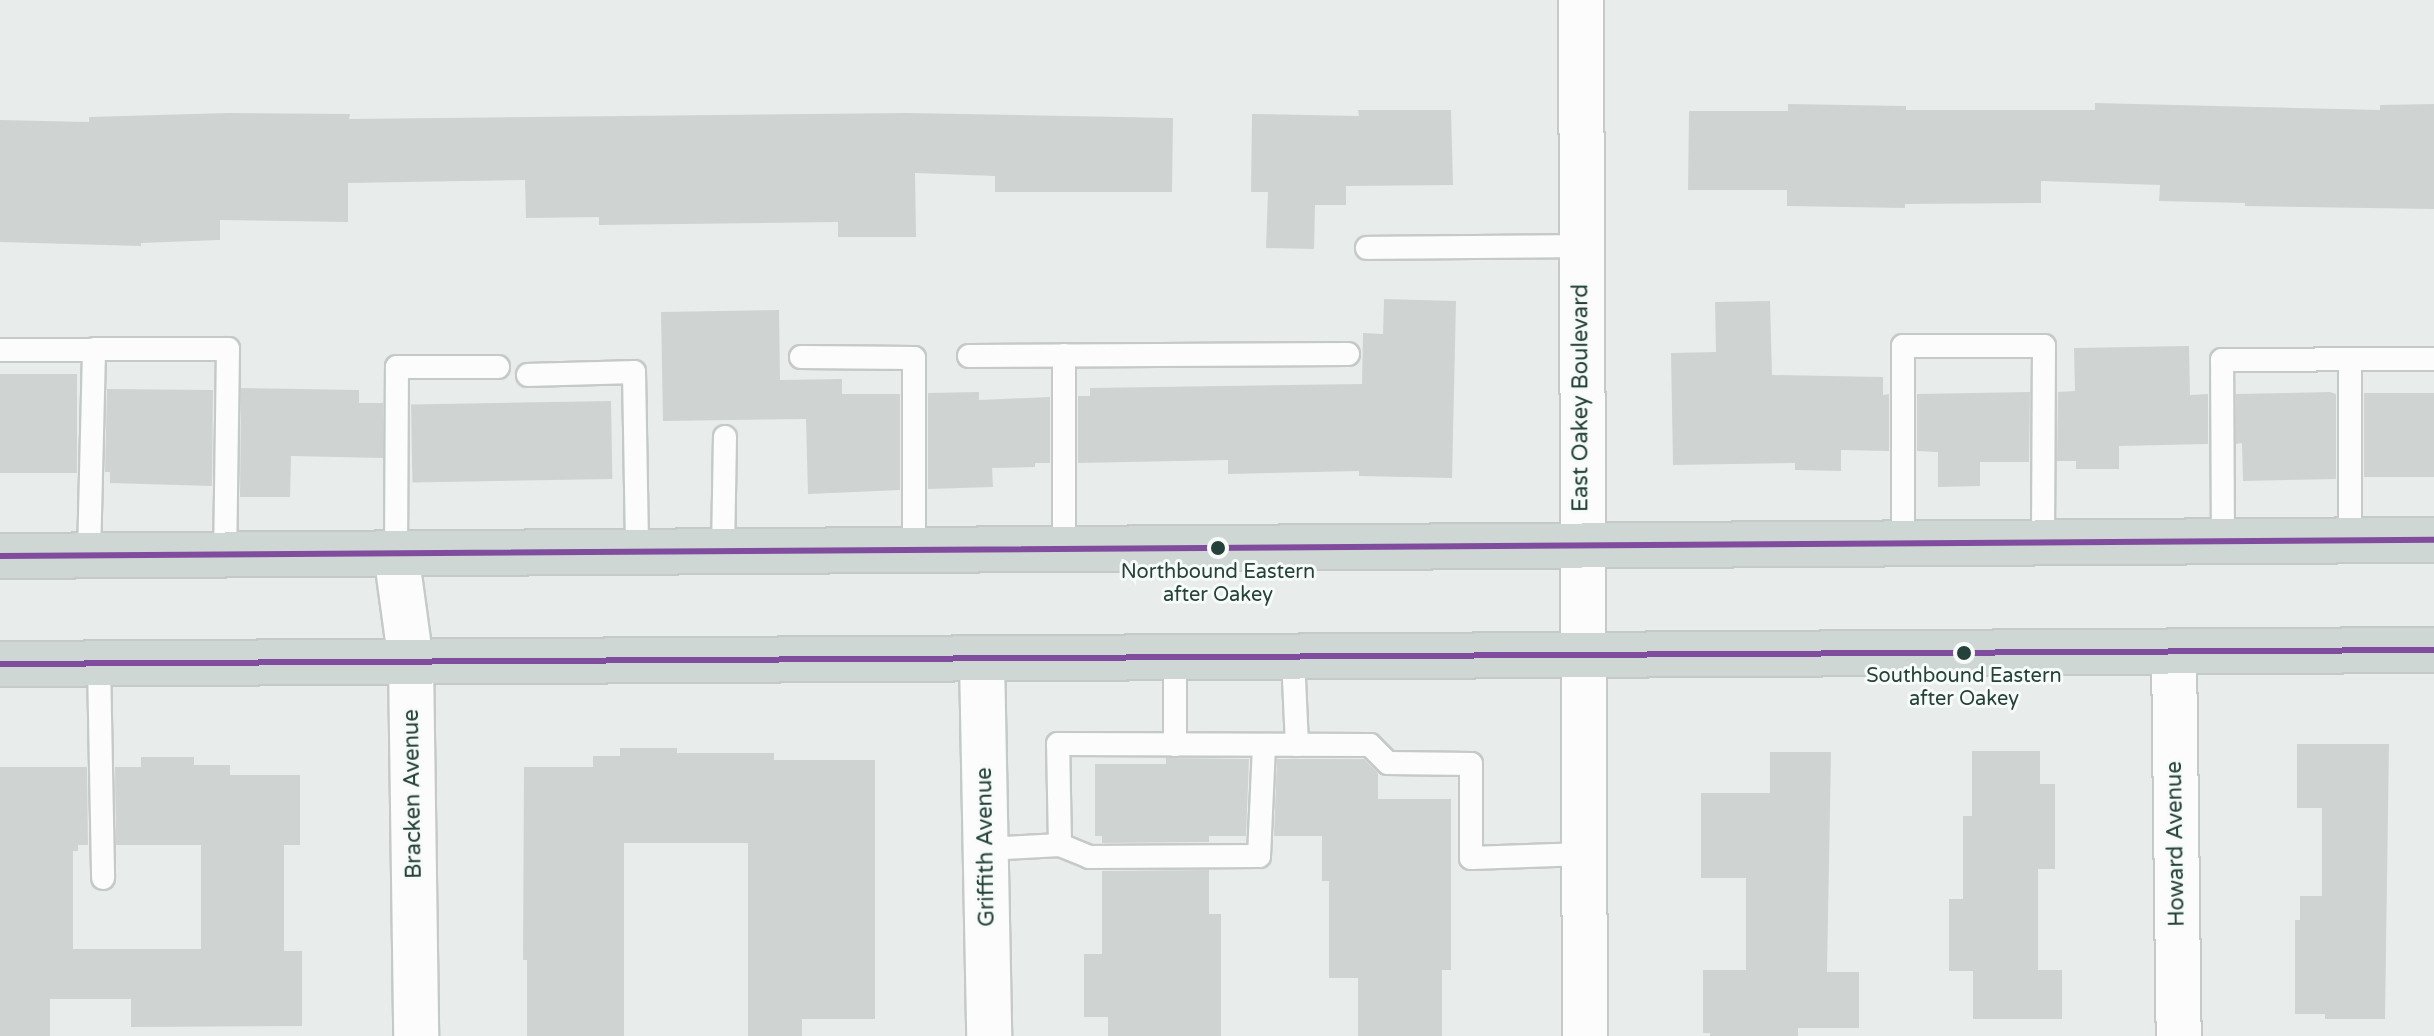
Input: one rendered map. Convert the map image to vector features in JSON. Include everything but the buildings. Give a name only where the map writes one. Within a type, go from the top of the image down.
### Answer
[{"type":"main road","points":[[0,556],[2434,540]]},
{"type":"main road","points":[[0,664],[2434,650]]},
{"type":"street","name":"East Oakey Boulevard","points":[[1581,0],[1585,1036]]},
{"type":"street","name":"Bracken Avenue","points":[[396,553],[411,662],[416,1036]]},
{"type":"street","name":"Howard Avenue","points":[[2174,652],[2179,1036]]},
{"type":"street","name":"Griffith Avenue","points":[[982,659],[989,1036]]},
{"type":"lane","points":[[1367,248],[1581,246]]},
{"type":"lane","points":[[1903,543],[1903,346],[2044,346],[2043,542]]},
{"type":"lane","points":[[89,556],[94,349]]},
{"type":"lane","points":[[0,350],[228,349],[225,555]]},
{"type":"lane","points":[[969,356],[1348,354]]},
{"type":"lane","points":[[1064,355],[1064,549]]},
{"type":"lane","points":[[801,357],[914,358],[914,550]]},
{"type":"lane","points":[[2350,359],[2350,541]]},
{"type":"lane","points":[[2223,542],[2222,360],[2434,359]]},
{"type":"lane","points":[[396,553],[397,367],[498,367]]},
{"type":"lane","points":[[528,375],[634,372],[637,552]]},
{"type":"lane","points":[[723,551],[725,437]]},
{"type":"lane","points":[[1293,657],[1297,745]]},
{"type":"lane","points":[[1175,658],[1175,745]]},
{"type":"lane","points":[[99,664],[103,878]]},
{"type":"lane","points":[[1060,845],[1058,744],[1370,745],[1388,763],[1471,764],[1471,858],[1584,854]]},
{"type":"lane","points":[[986,849],[1060,845],[1089,857],[1259,856],[1264,745]]},
{"type":"transit line","points":[[0,556],[2434,540]]},
{"type":"transit line","points":[[0,664],[2434,650]]},
{"type":"place","name":"Northbound Eastern after Oakey","points":[[1218,548]]},
{"type":"place","name":"Southbound Eastern after Oakey","points":[[1964,653]]}]
